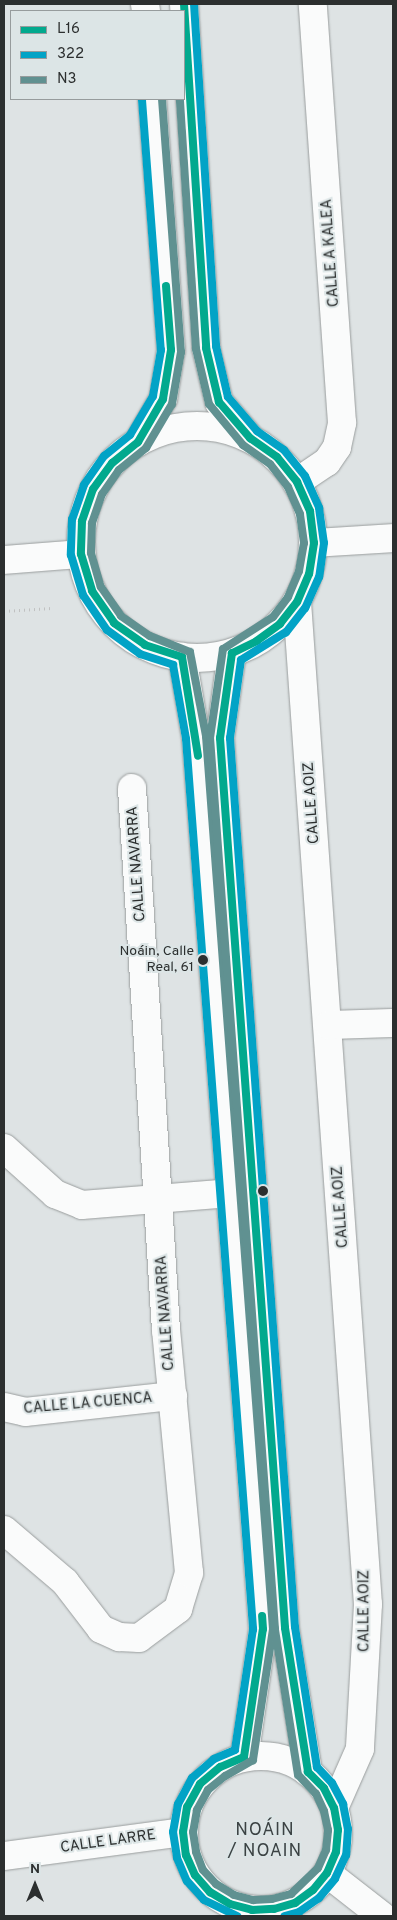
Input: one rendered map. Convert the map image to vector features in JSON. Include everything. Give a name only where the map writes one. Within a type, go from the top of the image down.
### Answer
[{"type":"main road","name":"CALLE A KALEA","points":[[297,482],[327,462],[337,446],[342,423],[313,4]]},
{"type":"main road","points":[[185,20],[206,348],[220,402],[250,438],[277,457],[297,482],[310,511],[314,543],[309,574],[297,602],[280,624],[257,641],[232,653],[207,658],[182,657],[145,645],[114,623],[92,591],[81,554],[82,521],[93,490],[112,463],[138,442],[174,428],[213,427],[250,438]]},
{"type":"main road","points":[[138,442],[163,399],[171,350],[152,100]]},
{"type":"main road","points":[[314,543],[393,538]]},
{"type":"main road","points":[[4,560],[81,554]]},
{"type":"main road","name":"CALLE AOIZ","points":[[297,602],[329,1025],[368,1604],[360,1749],[334,1808]]},
{"type":"main road","points":[[232,653],[220,738],[285,1628],[308,1772]]},
{"type":"main road","points":[[182,657],[196,738],[263,1630],[244,1757]]},
{"type":"main road","name":"CALLE NAVARRA","points":[[4,1530],[65,1582],[101,1630],[119,1637],[139,1638],[178,1609],[189,1573],[158,1196],[132,788]]},
{"type":"main road","points":[[329,1025],[393,1023]]},
{"type":"main road","points":[[4,1148],[55,1194],[82,1204],[158,1196],[230,1193]]},
{"type":"main road","name":"CALLE LA CUENCA","points":[[4,1407],[25,1412],[173,1396]]},
{"type":"main road","points":[[267,1756],[289,1760],[308,1772],[324,1788],[334,1808],[338,1837],[327,1873],[313,1890],[274,1913],[237,1906],[210,1892],[195,1875],[189,1862],[183,1832],[187,1806],[200,1784],[220,1767],[244,1757],[267,1756]]},
{"type":"main road","name":"CALLE LARRE","points":[[4,1856],[183,1832]]},
{"type":"main road","points":[[327,1873],[382,1916]]},
{"type":"path","points":[[4,612],[52,608]]},
{"type":"transit line","name":"L16","points":[[184,4],[184,10]]},
{"type":"transit line","name":"322","points":[[194,4],[216,346],[228,397],[257,431],[284,450],[305,476],[319,508],[324,543],[319,577],[305,608],[286,632],[241,660],[230,738],[295,1627],[317,1767],[332,1783],[343,1804],[348,1829],[346,1855],[335,1879],[319,1898],[299,1912],[285,1916]]},
{"type":"transit line","name":"L16","points":[[185,20],[206,348],[219,402],[250,438],[277,457],[297,482],[310,511],[314,543],[309,574],[297,602],[280,624],[257,641],[232,653]]},
{"type":"transit line","name":"322","points":[[142,100],[161,350],[153,396],[130,435],[104,456],[84,485],[72,519],[71,555],[83,595],[107,630],[140,654],[173,665],[186,739],[253,1629],[235,1750],[214,1759],[192,1778],[178,1804],[173,1832],[177,1858],[187,1881],[204,1900],[237,1916]]},
{"type":"transit line","name":"N3","points":[[162,100],[181,352],[172,404],[146,448],[119,470],[102,494],[92,523],[91,553],[101,587],[121,616],[150,636],[190,652],[206,736],[273,1629],[253,1760],[225,1776],[208,1790],[197,1810],[193,1832],[196,1852],[203,1870],[216,1884],[234,1895],[253,1900],[272,1899],[291,1894],[318,1868],[326,1850],[328,1830],[324,1811],[316,1794],[298,1775],[275,1629],[210,738],[223,649],[273,617],[288,597],[299,571],[304,543],[300,514],[288,487],[270,464],[243,445],[209,404],[196,349],[180,100]]},
{"type":"transit line","name":"L16","points":[[166,286],[171,350],[163,399],[138,442],[112,463],[93,489],[82,521],[81,554],[92,591],[114,623],[145,645],[182,657]]},
{"type":"transit line","name":"L16","points":[[232,653],[220,738],[285,1628],[308,1772]]},
{"type":"transit line","name":"L16","points":[[182,657],[198,756]]},
{"type":"transit line","name":"L16","points":[[244,1757],[263,1629],[262,1616]]},
{"type":"transit line","name":"L16","points":[[244,1757],[220,1767],[200,1784],[187,1807],[183,1832],[186,1855],[195,1875],[210,1892],[230,1904],[252,1910],[274,1909],[295,1903],[313,1890],[327,1873],[336,1852],[338,1830],[334,1808],[324,1788],[308,1772]]},
{"type":"place","name":"Noáin, Calle Real, 61","points":[[203,960]]},
{"type":"district","name":"NOÁIN / NOAIN","points":[[265,1842]]}]
